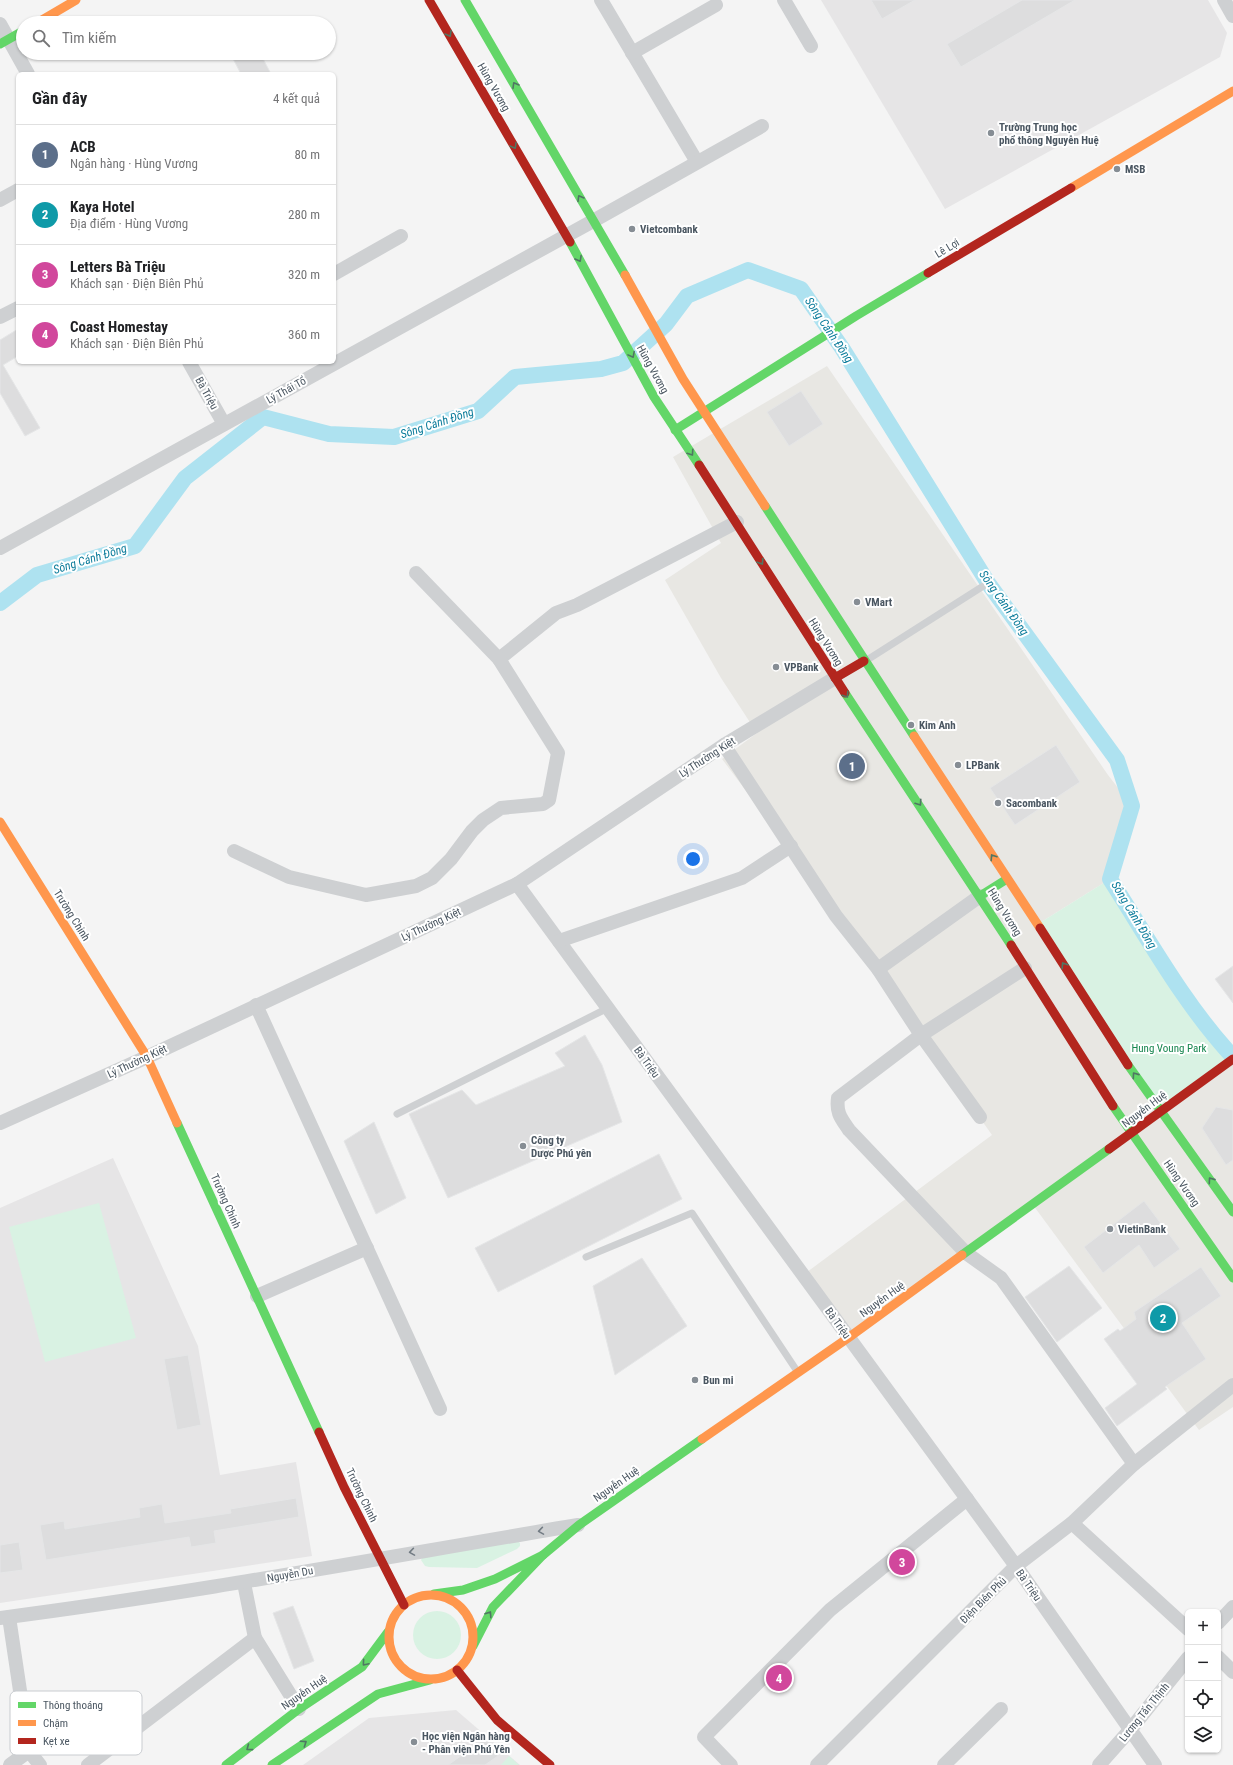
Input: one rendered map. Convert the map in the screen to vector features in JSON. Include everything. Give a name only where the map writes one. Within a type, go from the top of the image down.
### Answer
[{"type":"main road","points":[[49,16],[76,0]]},
{"type":"main road","name":"Hùng Vương","points":[[429,0],[566,235],[654,396],[675,430],[737,522],[835,678],[980,896],[1105,1094],[1133,1132],[1233,1278]]},
{"type":"main road","name":"Hùng Vương","points":[[465,0],[642,304],[683,379],[864,661],[1135,1076],[1162,1110],[1233,1212]]},
{"type":"main road","points":[[4,42],[16,35]]},
{"type":"main road","name":"Lê Lợi","points":[[675,430],[856,316],[1233,91]]},
{"type":"main road","points":[[835,678],[864,661]]},
{"type":"main road","name":"Trường Chinh","points":[[0,822],[147,1057],[344,1487],[404,1605]]},
{"type":"main road","points":[[980,896],[1007,879]]},
{"type":"main road","name":"Nguyễn Huệ","points":[[543,1555],[579,1525],[848,1338],[1233,1059]]},
{"type":"main road","points":[[430,1680],[416,1677],[404,1670],[394,1660],[389,1646],[388,1632],[396,1613],[404,1605],[415,1598],[463,1590],[495,1579],[543,1555]]},
{"type":"main road","points":[[272,1765],[284,1752],[378,1694],[430,1680],[445,1678],[457,1670],[466,1660],[493,1607],[543,1555]]},
{"type":"main road","points":[[428,1595],[442,1596],[454,1602],[464,1611],[470,1622],[473,1635],[472,1648]]},
{"type":"main road","name":"Nguyễn Huệ","points":[[226,1765],[270,1736],[300,1709],[362,1667],[388,1632]]},
{"type":"main road","points":[[457,1670],[497,1720],[550,1765]]},
{"type":"street","points":[[601,0],[697,162]]},
{"type":"street","points":[[784,0],[811,46]]},
{"type":"street","points":[[1224,0],[1233,16]]},
{"type":"street","points":[[632,53],[714,2]]},
{"type":"street","points":[[0,24],[4,42],[16,58]]},
{"type":"street","points":[[18,60],[26,72]]},
{"type":"street","name":"Lý Thái Tổ","points":[[336,362],[762,126]]},
{"type":"street","points":[[0,200],[16,191]]},
{"type":"street","points":[[336,273],[402,236]]},
{"type":"street","points":[[0,317],[16,309]]},
{"type":"street","name":"Bà Triệu","points":[[190,364],[224,424]]},
{"type":"street","name":"Lý Thái Tổ","points":[[0,548],[333,364]]},
{"type":"street","points":[[499,659],[556,613],[577,605],[737,522]]},
{"type":"street","points":[[234,851],[289,878],[366,895],[416,886],[432,878],[451,858],[472,831],[483,820],[501,808],[543,804],[549,800],[558,753],[499,659],[416,572]]},
{"type":"street","name":"Lý Thường Kiệt","points":[[0,1123],[147,1057],[517,884],[724,745],[835,678]]},
{"type":"street","points":[[724,745],[836,916],[878,968],[921,1035],[980,1117]]},
{"type":"street","points":[[559,940],[742,878],[791,846]]},
{"type":"street","name":"Bà Triệu","points":[[517,884],[1016,1566],[1156,1765]]},
{"type":"street","points":[[878,968],[980,896]]},
{"type":"street","points":[[1025,968],[921,1035],[838,1098],[837,1108],[841,1119],[849,1130],[966,1253],[1001,1278],[1134,1464]]},
{"type":"street","points":[[256,1005],[440,1409]]},
{"type":"street","points":[[257,1296],[367,1248]]},
{"type":"street","name":"Điện Biên Phủ","points":[[820,1764],[1016,1566],[1072,1523],[1134,1464],[1233,1385]]},
{"type":"street","points":[[731,1765],[704,1737],[830,1610],[967,1499]]},
{"type":"street","points":[[1072,1523],[1185,1626]]},
{"type":"street","name":"Nguyễn Du","points":[[4,1617],[244,1583],[379,1558],[579,1525]]},
{"type":"street","points":[[244,1583],[255,1638],[300,1709]]},
{"type":"street","points":[[1221,1620],[1233,1607]]},
{"type":"street","points":[[4,1617],[18,1691]]},
{"type":"street","points":[[142,1724],[255,1638]]},
{"type":"street","points":[[1221,1660],[1233,1672]]},
{"type":"street","name":"Lương Tấn Thịnh","points":[[1100,1765],[1185,1662]]},
{"type":"street","points":[[944,1765],[1000,1710]]},
{"type":"street","points":[[10,1765],[24,1755]]},
{"type":"street","points":[[32,1755],[40,1765]]},
{"type":"street","points":[[88,1765],[101,1755]]},
{"type":"lane","points":[[864,661],[988,583]]},
{"type":"lane","points":[[397,1114],[608,1008]]},
{"type":"lane","points":[[586,1257],[692,1213],[798,1373]]},
{"type":"shaded area","name":"Trường Trung học phổ thông Nguyễn Huệ","points":[[821,0],[1208,0],[1227,33],[1220,57],[945,209]]},
{"type":"shaded area","points":[[827,366],[1108,775],[1132,806],[1110,879],[1038,924],[1233,1059],[1233,1407],[1199,1430],[1033,1205],[848,1338],[803,1275],[992,1135],[777,832],[722,759],[757,733],[721,678],[665,580],[721,543],[673,457]]},
{"type":"shaded area","points":[[113,1158],[198,1346],[220,1475],[296,1462],[312,1556],[0,1603],[0,1208]]},
{"type":"shaded area","name":"Học viện Ngân hàng - Phân viện Phú Yên","points":[[456,1710],[520,1765],[303,1765],[369,1718]]},
{"type":"green space","name":"Hung Voung Park","points":[[1110,879],[1182,992],[1211,1032],[1233,1054],[1162,1111],[1038,924]]},
{"type":"green space","points":[[99,1203],[136,1338],[45,1362],[9,1227]]},
{"type":"green space","points":[[516,1540],[520,1543],[520,1546],[517,1549],[477,1568],[429,1567],[425,1566],[421,1560],[424,1554]]},
{"type":"green space","points":[[437,1611],[446,1613],[454,1618],[459,1626],[461,1635],[459,1644],[454,1652],[446,1657],[437,1659],[428,1657],[420,1652],[415,1644],[413,1635],[415,1626],[420,1618],[428,1613]]},
{"type":"green space","points":[[509,1756],[519,1765],[501,1765]]},
{"type":"building","points":[[871,0],[915,0],[882,19]]},
{"type":"building","points":[[1022,0],[1075,0],[961,67],[947,44]]},
{"type":"building","points":[[234,60],[264,60],[270,72],[240,72]]},
{"type":"building","points":[[16,330],[16,357],[3,365],[40,428],[25,436],[0,393],[0,340]]},
{"type":"building","points":[[801,391],[823,424],[789,446],[767,412]]},
{"type":"building","points":[[1056,745],[1080,782],[1015,825],[990,788]]},
{"type":"building","points":[[1233,966],[1233,1003],[1215,979]]},
{"type":"building","points":[[585,1035],[602,1065],[622,1122],[448,1198],[409,1114],[462,1090],[476,1105],[565,1066],[555,1053]]},
{"type":"building","points":[[1216,1107],[1233,1110],[1233,1160],[1226,1165],[1202,1128]]},
{"type":"building","points":[[374,1122],[406,1198],[376,1214],[344,1141]]},
{"type":"building","points":[[659,1154],[682,1199],[498,1292],[475,1248]]},
{"type":"building","points":[[1144,1201],[1180,1249],[1154,1268],[1139,1245],[1103,1273],[1084,1247]]},
{"type":"building","points":[[642,1258],[687,1326],[615,1375],[593,1286]]},
{"type":"building","points":[[1069,1266],[1102,1308],[1057,1342],[1025,1297]]},
{"type":"building","points":[[1201,1267],[1221,1296],[1182,1323],[1206,1359],[1165,1387],[1167,1389],[1117,1426],[1105,1408],[1137,1384],[1104,1339],[1118,1329],[1120,1331],[1136,1319],[1134,1312]]},
{"type":"building","points":[[188,1355],[201,1425],[177,1430],[164,1359]]},
{"type":"building","points":[[296,1498],[299,1517],[214,1531],[216,1543],[191,1547],[189,1537],[46,1560],[40,1525],[64,1521],[65,1529],[140,1517],[139,1508],[162,1504],[165,1523],[231,1513],[230,1509]]},
{"type":"building","points":[[19,1542],[23,1570],[0,1573],[0,1545]]},
{"type":"building","points":[[293,1606],[314,1661],[294,1669],[273,1613]]},
{"type":"building","points":[[486,1738],[498,1756],[485,1765],[448,1765]]},
{"type":"waterway","name":"Sông Cánh Đồng","points":[[0,603],[37,575],[135,546],[185,478],[263,417],[329,434],[394,437],[478,411],[515,377],[601,369],[623,363],[666,324],[687,296],[748,270],[801,289],[842,348],[988,583],[1117,760],[1132,806],[1110,879],[1183,993],[1215,1037],[1233,1057]]},
{"type":"traffic: fast","points":[[465,0],[625,275]]},
{"type":"traffic: fast","points":[[0,44],[16,35]]},
{"type":"traffic: fast","points":[[570,242],[654,397],[699,465]]},
{"type":"traffic: fast","points":[[675,430],[856,316],[928,273]]},
{"type":"traffic: fast","points":[[765,506],[914,736]]},
{"type":"traffic: fast","points":[[845,693],[1011,945]]},
{"type":"traffic: fast","points":[[980,896],[1007,879]]},
{"type":"traffic: fast","points":[[1128,1065],[1233,1212]]},
{"type":"traffic: fast","points":[[1113,1106],[1233,1278]]},
{"type":"traffic: fast","points":[[177,1123],[319,1432]]},
{"type":"traffic: fast","points":[[962,1255],[1109,1149]]},
{"type":"traffic: fast","points":[[543,1555],[579,1525],[702,1439]]},
{"type":"traffic: fast","points":[[434,1594],[463,1590],[495,1579],[543,1555],[493,1607],[473,1646]]},
{"type":"traffic: fast","points":[[226,1765],[299,1709],[362,1667],[388,1632]]},
{"type":"traffic: fast","points":[[272,1765],[378,1694],[430,1680]]},
{"type":"traffic: slow","points":[[49,16],[76,0]]},
{"type":"traffic: slow","points":[[1071,188],[1233,91]]},
{"type":"traffic: slow","points":[[625,275],[683,379],[765,506]]},
{"type":"traffic: slow","points":[[914,736],[1040,928]]},
{"type":"traffic: slow","points":[[0,822],[147,1057],[177,1123]]},
{"type":"traffic: slow","points":[[702,1439],[848,1338],[962,1255]]},
{"type":"traffic: slow","points":[[431,1595],[447,1598],[461,1607],[470,1621],[473,1637],[470,1653],[461,1667],[447,1676],[431,1679],[415,1676],[401,1667],[392,1653],[389,1637],[392,1621],[401,1607],[415,1598],[431,1595]]},
{"type":"traffic: jam","points":[[429,0],[570,242]]},
{"type":"traffic: jam","points":[[928,273],[1071,188]]},
{"type":"traffic: jam","points":[[699,465],[845,693]]},
{"type":"traffic: jam","points":[[835,678],[864,661]]},
{"type":"traffic: jam","points":[[1040,928],[1128,1065]]},
{"type":"traffic: jam","points":[[1011,945],[1113,1106]]},
{"type":"traffic: jam","points":[[1109,1149],[1233,1059]]},
{"type":"traffic: jam","points":[[319,1432],[344,1487],[404,1605]]},
{"type":"traffic: jam","points":[[457,1670],[497,1720],[550,1765]]},
{"type":"place","name":"Trường Trung học phổ thông Nguyễn Huệ","points":[[991,133]]},
{"type":"place","name":"MSB","points":[[1117,169]]},
{"type":"place","name":"Vietcombank","points":[[632,229]]},
{"type":"place","name":"VMart","points":[[857,602]]},
{"type":"place","name":"VPBank","points":[[776,667]]},
{"type":"place","name":"Kim Anh","points":[[911,725]]},
{"type":"place","name":"LPBank","points":[[958,765]]},
{"type":"place","name":"ACB","points":[[852,766]]},
{"type":"place","name":"Sacombank","points":[[998,803]]},
{"type":"place","name":"Công ty Dược Phú yên","points":[[523,1146]]},
{"type":"place","name":"VietinBank","points":[[1110,1229]]},
{"type":"place","name":"Kaya Hotel","points":[[1163,1318]]},
{"type":"place","name":"Bun mi","points":[[695,1380]]},
{"type":"place","name":"Letters Bà Triệu","points":[[902,1562]]},
{"type":"place","name":"Coast Homestay","points":[[779,1678]]},
{"type":"place","name":"Học viện Ngân hàng - Phân viện Phú Yên","points":[[414,1742]]}]
